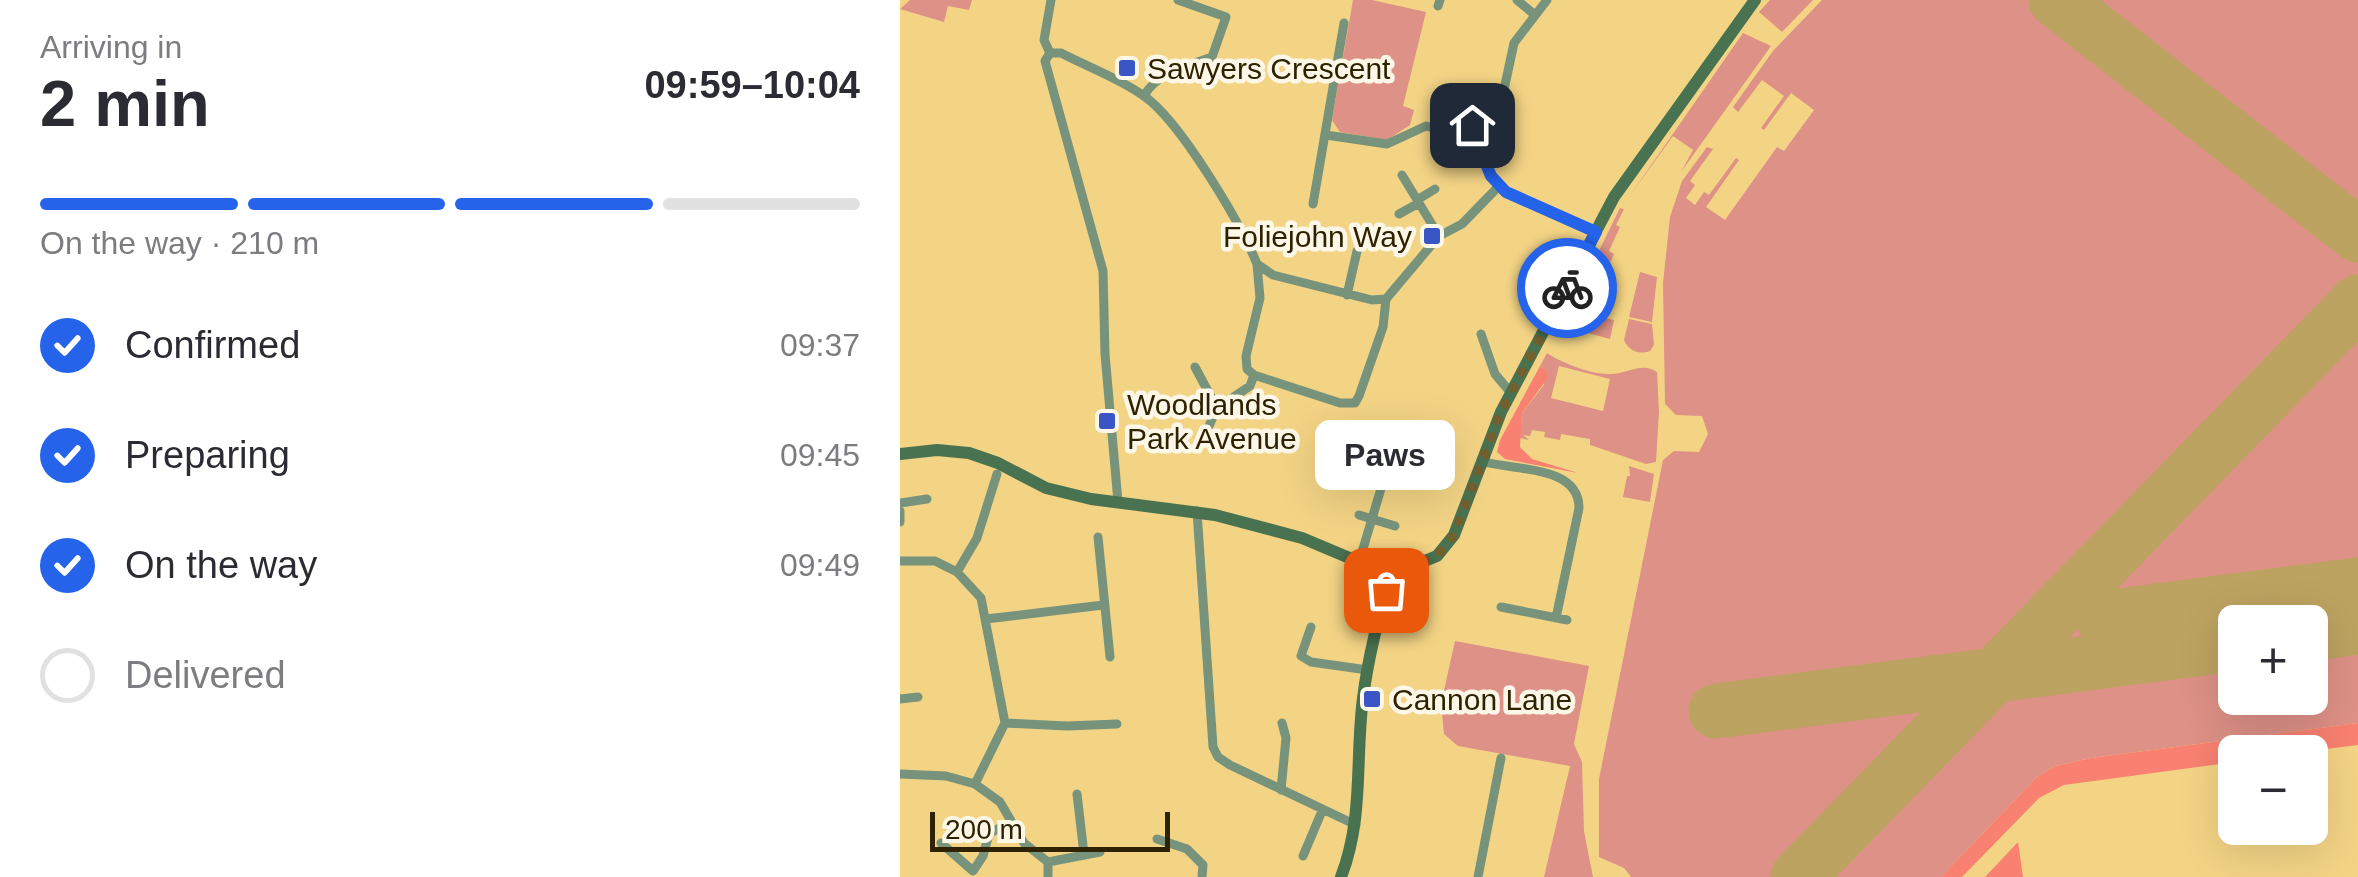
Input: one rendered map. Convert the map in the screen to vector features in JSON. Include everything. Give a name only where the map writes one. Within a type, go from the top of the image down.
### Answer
[{"type":"street","points":[[1051,0],[1044,40],[1103,270],[1105,354],[1118,502]]},
{"type":"street","points":[[1517,0],[1535,14]]},
{"type":"street","points":[[1486,129],[1499,113],[1514,42],[1547,0]]},
{"type":"street","points":[[900,454],[938,450],[969,454],[998,463],[1046,488],[1197,512],[1302,538],[1390,575],[1437,556],[1454,535],[1480,460],[1511,393],[1614,196],[1756,0]]},
{"type":"street","points":[[1144,96],[1151,84],[1164,76],[1212,57],[1226,18],[1177,2]]},
{"type":"street","points":[[1313,204],[1344,23]]},
{"type":"street","points":[[1327,32],[1342,36]]},
{"type":"street","points":[[1048,57],[1061,53],[1144,96],[1171,120],[1196,157],[1256,264],[1260,298],[1246,363],[1254,375],[1340,403],[1355,403]]},
{"type":"street","points":[[1482,154],[1467,152],[1461,145],[1461,135],[1472,125],[1486,129]]},
{"type":"street","points":[[1326,135],[1387,144],[1410,130],[1426,126],[1461,135]]},
{"type":"street","points":[[1482,154],[1490,142],[1486,129]]},
{"type":"street","points":[[1482,154],[1506,192],[1596,232]]},
{"type":"street","points":[[1402,175],[1439,236]]},
{"type":"street","points":[[1256,264],[1273,275],[1372,300],[1386,299],[1439,236],[1462,224],[1499,186]]},
{"type":"street","points":[[1304,190],[1315,192]]},
{"type":"street","points":[[1399,214],[1434,190]]},
{"type":"street","points":[[1347,294],[1356,251]]},
{"type":"street","points":[[1260,285],[1273,275]]},
{"type":"street","points":[[1360,416],[1355,403],[1382,327],[1386,299]]},
{"type":"street","points":[[1481,334],[1495,374],[1511,393]]},
{"type":"street","points":[[1195,368],[1217,408]]},
{"type":"street","points":[[1208,426],[1217,408],[1250,386],[1254,375]]},
{"type":"street","points":[[1480,460],[1562,478],[1576,491],[1579,508],[1562,619],[1501,607]]},
{"type":"street","points":[[957,572],[997,493],[997,474]]},
{"type":"street","points":[[1359,562],[1383,482]]},
{"type":"street","points":[[900,503],[927,499]]},
{"type":"street","points":[[900,512],[900,522]]},
{"type":"street","points":[[1197,512],[1213,746],[1218,757],[1356,825]]},
{"type":"street","points":[[1359,515],[1395,526]]},
{"type":"street","points":[[1098,537],[1110,657]]},
{"type":"street","points":[[900,561],[935,561],[957,572],[981,598],[1006,723],[974,784]]},
{"type":"street","points":[[1342,877],[1356,825],[1363,697],[1390,575]]},
{"type":"street","points":[[986,619],[1103,606]]},
{"type":"street","points":[[1310,627],[1296,659],[1368,670]]},
{"type":"street","points":[[900,699],[918,697]]},
{"type":"street","points":[[1006,723],[1116,724]]},
{"type":"street","points":[[1281,790],[1286,738],[1282,723]]},
{"type":"street","points":[[1478,877],[1501,758]]},
{"type":"street","points":[[900,774],[946,776],[974,784],[1000,802],[1024,843],[1048,862]]},
{"type":"street","points":[[1077,794],[1084,854]]},
{"type":"street","points":[[1303,856],[1322,810]]},
{"type":"street","points":[[941,844],[973,872],[983,856],[989,834],[1011,821]]},
{"type":"street","points":[[1157,839],[1187,849],[1203,865],[1202,877]]},
{"type":"street","points":[[1048,862],[1100,852]]},
{"type":"street","points":[[1048,862],[1048,877]]},
{"type":"shaded area","points":[[910,0],[972,0],[969,10],[948,6],[944,22],[900,9]]},
{"type":"shaded area","points":[[1353,0],[1372,0],[1426,12],[1403,106],[1414,110],[1410,125],[1387,140],[1340,132],[1332,120]]},
{"type":"shaded area","points":[[1770,0],[1813,0],[1782,32],[1759,12]]},
{"type":"shaded area","points":[[1822,0],[2358,0],[2358,723],[2266,735],[2218,735],[2218,741],[2055,766],[2038,776],[1941,877],[1631,877],[1624,868],[1599,857],[1599,779],[1663,460],[1674,451],[1699,452],[1708,434],[1702,416],[1676,415],[1665,404],[1663,283],[1670,217],[1682,181],[1707,147],[1713,149],[1690,181],[1695,185],[1686,198],[1695,205],[1704,192],[1709,195],[1736,158],[1739,160],[1706,207],[1725,220],[1777,147],[1784,151],[1814,110],[1791,93],[1764,130],[1761,128],[1784,96],[1762,80],[1738,112],[1733,107],[1773,51]]},
{"type":"shaded area","points":[[1743,33],[1771,46],[1681,172],[1693,150],[1673,136],[1627,200]]},
{"type":"shaded area","points":[[1620,208],[1624,209],[1616,225],[1620,227],[1609,251],[1614,254],[1598,290],[1593,315],[1614,320],[1610,339],[1569,328],[1559,332]]},
{"type":"shaded area","points":[[1640,272],[1657,277],[1652,322],[1629,317]]},
{"type":"shaded area","points":[[1629,319],[1652,324],[1654,345],[1650,351],[1638,352],[1626,344]]},
{"type":"shaded area","points":[[1547,353],[1601,374],[1639,368],[1657,372],[1656,462],[1646,464],[1590,445],[1590,439],[1561,434],[1560,440],[1532,430],[1530,436],[1523,435],[1529,440],[1520,438],[1522,413],[1544,385],[1540,366]],"holes":[[[1559,366],[1610,379],[1603,411],[1551,398]]]},
{"type":"shaded area","points":[[1540,366],[1547,372],[1547,379],[1522,413],[1520,447],[1532,459],[1578,473],[1505,459],[1497,452]]},
{"type":"shaded area","points":[[1629,466],[1654,474],[1650,502],[1623,497]]},
{"type":"shaded area","points":[[1455,641],[1589,666],[1574,744],[1582,762],[1584,831],[1593,877],[1544,877],[1570,766],[1458,746],[1444,734],[1441,704]]},
{"type":"shaded area","points":[[2358,723],[2358,745],[2328,749],[2328,735],[2266,735]]},
{"type":"shaded area","points":[[2218,741],[2218,764],[2064,785],[2039,798],[1962,877],[1941,877],[2038,776],[2055,766]]},
{"type":"shaded area","points":[[2018,842],[2023,877],[1985,877]]},
{"type":"runway","points":[[2056,0],[2358,235]]},
{"type":"runway","points":[[1798,877],[2358,302]]},
{"type":"runway","points":[[2103,618],[2358,585]]},
{"type":"runway","points":[[2328,631],[2358,627]]},
{"type":"runway","points":[[1716,711],[2218,646]]},
{"type":"way so far","points":[[1386,590],[1390,575],[1437,556],[1454,535],[1501,412],[1567,288]]},
{"type":"place","name":"Sawyers Crescent","points":[[1127,68]]},
{"type":"place","name":"Foliejohn Way","points":[[1432,236]]},
{"type":"place","name":"Woodlands Park Avenue","points":[[1107,421]]},
{"type":"place","name":"Paws","points":[[1386,590]]},
{"type":"place","name":"Cannon Lane","points":[[1372,699]]},
{"type":"route","points":[[1472,125],[1461,135],[1461,145],[1467,152],[1482,154],[1499,186],[1596,232],[1567,288]]}]
